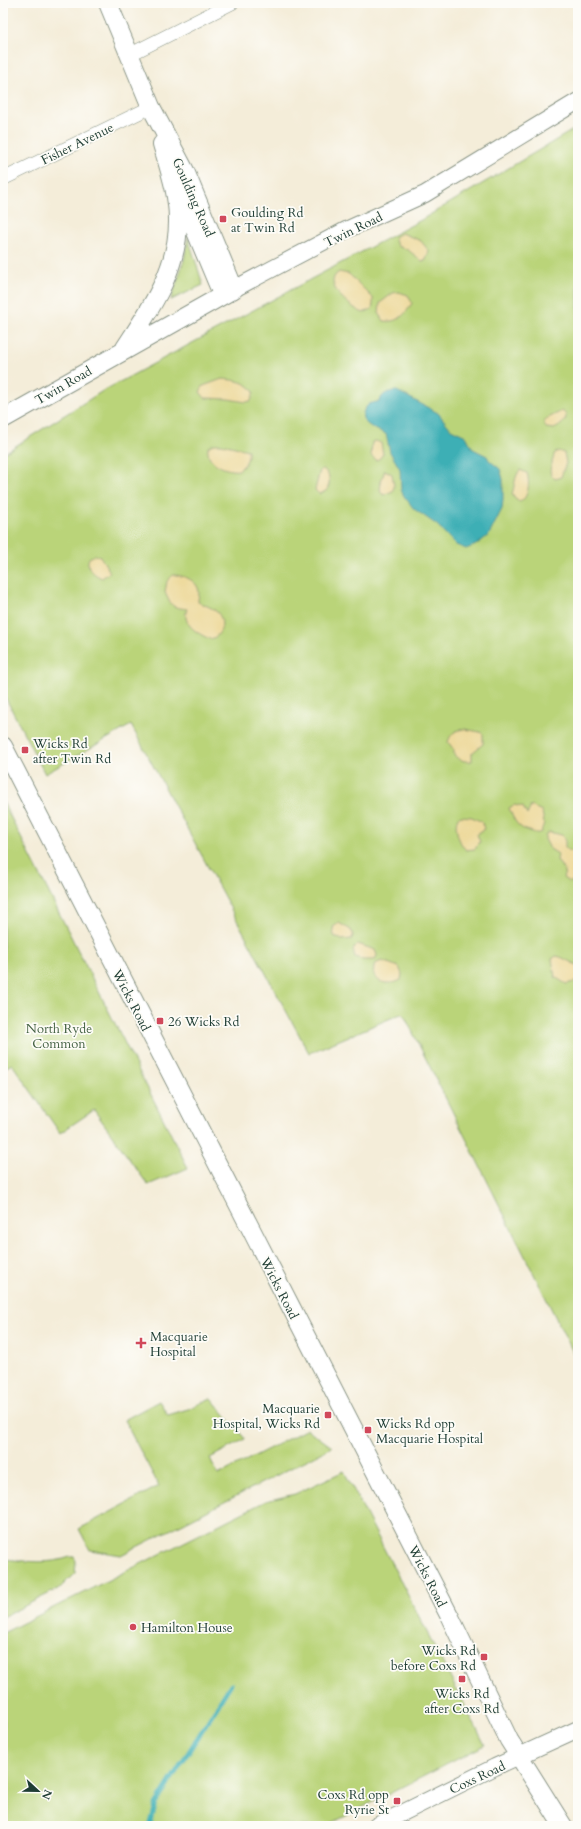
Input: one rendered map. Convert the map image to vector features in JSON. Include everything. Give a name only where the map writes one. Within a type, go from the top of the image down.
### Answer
[{"type":"main road","name":"Goulding Road","points":[[108,3],[151,107],[185,171],[228,292]]},
{"type":"main road","name":"Goulding Road","points":[[151,107],[172,178],[178,218],[171,266]]},
{"type":"main road","points":[[172,178],[228,292]]},
{"type":"main road","name":"Twin Road","points":[[124,350],[154,303],[171,266]]},
{"type":"main road","name":"Twin Road","points":[[3,419],[228,292]]},
{"type":"main road","name":"Wicks Road","points":[[3,746],[449,1615],[505,1731],[563,1826]]},
{"type":"street","points":[[129,55],[232,3]]},
{"type":"street","name":"Twin Road","points":[[228,292],[346,230],[425,194],[578,101]]},
{"type":"street","name":"Fisher Avenue","points":[[3,179],[151,107]]},
{"type":"street","name":"Coxs Road","points":[[376,1826],[495,1767],[520,1757],[578,1729]]},
{"type":"green space","points":[[578,127],[578,1362],[403,1013],[309,1053],[131,725],[45,774],[3,693],[3,454],[101,392],[421,220]]},
{"type":"green space","points":[[188,237],[203,285],[171,300],[184,260]]},
{"type":"green space","name":"North Ryde Common","points":[[3,802],[188,1168],[148,1185],[94,1110],[60,1133],[12,1064],[3,1069]]},
{"type":"green space","points":[[211,1398],[245,1439],[210,1458],[218,1475],[307,1429],[332,1447],[121,1555],[90,1550],[79,1529],[159,1486],[124,1420],[159,1401],[168,1415],[188,1409]]},
{"type":"green space","points":[[344,1471],[485,1745],[326,1826],[3,1826],[3,1633],[266,1501],[295,1494]]},
{"type":"green space","points":[[74,1557],[76,1561],[75,1573],[61,1587],[3,1617],[3,1559],[46,1562]]},
{"type":"sand","points":[[402,233],[421,241],[429,251],[426,260],[422,261],[408,250],[397,246],[394,237]]},
{"type":"sand","points":[[339,272],[349,274],[373,298],[372,309],[363,313],[352,306],[340,295],[335,289],[333,283],[334,277]]},
{"type":"sand","points":[[399,292],[408,295],[412,303],[401,317],[393,321],[384,321],[379,313],[380,303],[393,293]]},
{"type":"sand","points":[[222,379],[248,385],[254,392],[251,401],[246,402],[228,399],[205,398],[200,392],[203,386]]},
{"type":"sand","points":[[562,411],[565,413],[566,419],[562,424],[554,429],[546,428],[544,423],[546,419]]},
{"type":"sand","points":[[376,441],[381,443],[383,454],[376,460],[371,456],[372,442]]},
{"type":"sand","points":[[213,444],[222,444],[248,450],[248,456],[244,466],[239,470],[229,470],[213,462],[208,453],[208,447]]},
{"type":"sand","points":[[558,451],[564,453],[566,463],[561,477],[555,479],[551,475],[550,469],[554,454]]},
{"type":"sand","points":[[323,469],[329,476],[329,482],[326,491],[319,494],[315,490],[320,470]]},
{"type":"sand","points":[[385,470],[392,474],[394,486],[393,491],[383,495],[380,491],[381,481]]},
{"type":"sand","points":[[520,470],[527,473],[528,485],[527,493],[520,502],[515,499],[512,494]]},
{"type":"sand","points":[[95,555],[100,556],[110,572],[102,578],[93,573],[88,564],[89,558]]},
{"type":"sand","points":[[173,575],[185,577],[193,581],[199,592],[198,602],[213,609],[220,616],[222,624],[220,632],[214,638],[210,639],[192,628],[186,619],[187,609],[175,607],[169,601],[165,592],[167,581]]},
{"type":"sand","points":[[465,729],[483,734],[483,744],[472,753],[472,761],[464,761],[456,757],[454,755],[454,750],[448,742],[454,732]]},
{"type":"sand","points":[[514,805],[523,807],[527,815],[531,806],[542,811],[544,823],[541,832],[535,833],[527,831],[517,824],[509,808]]},
{"type":"sand","points":[[458,817],[472,817],[482,822],[484,829],[477,834],[480,842],[475,849],[466,850],[459,839],[456,825]]},
{"type":"sand","points":[[549,832],[562,835],[565,841],[565,848],[578,854],[578,877],[575,881],[569,882],[563,878],[565,872],[557,860],[558,854],[550,849],[545,839],[545,835]]},
{"type":"sand","points":[[339,923],[351,930],[353,935],[352,939],[342,940],[334,936],[333,927]]},
{"type":"sand","points":[[358,944],[375,950],[377,955],[375,960],[363,960],[355,957],[353,949]]},
{"type":"sand","points":[[556,956],[578,965],[578,981],[566,984],[555,977],[552,959]]},
{"type":"sand","points":[[382,961],[399,967],[402,974],[401,980],[385,983],[377,979],[374,975],[375,964]]},
{"type":"water","points":[[397,391],[438,413],[451,429],[466,436],[473,449],[487,456],[489,460],[500,469],[503,479],[502,509],[489,535],[476,545],[466,549],[456,545],[437,525],[414,509],[401,490],[400,469],[390,452],[386,434],[370,426],[363,419],[364,410],[369,404],[380,401],[381,398],[387,393]]},
{"type":"waterway","points":[[150,1826],[156,1804],[231,1684]]},
{"type":"place","name":"Goulding Rd at Twin Rd","points":[[223,219]]},
{"type":"place","name":"Wicks Rd after Twin Rd","points":[[25,750]]},
{"type":"place","name":"26 Wicks Rd","points":[[160,1021]]},
{"type":"place","name":"Macquarie Hospital","points":[[141,1343]]},
{"type":"place","name":"Macquarie Hospital, Wicks Rd","points":[[328,1415]]},
{"type":"place","name":"Wicks Rd opp Macquarie Hospital","points":[[368,1430]]},
{"type":"place","name":"Hamilton House","points":[[133,1627]]},
{"type":"place","name":"Wicks Rd before Coxs Rd","points":[[484,1657]]},
{"type":"place","name":"Wicks Rd after Coxs Rd","points":[[462,1679]]},
{"type":"place","name":"Coxs Rd opp Ryrie St","points":[[397,1801]]}]
